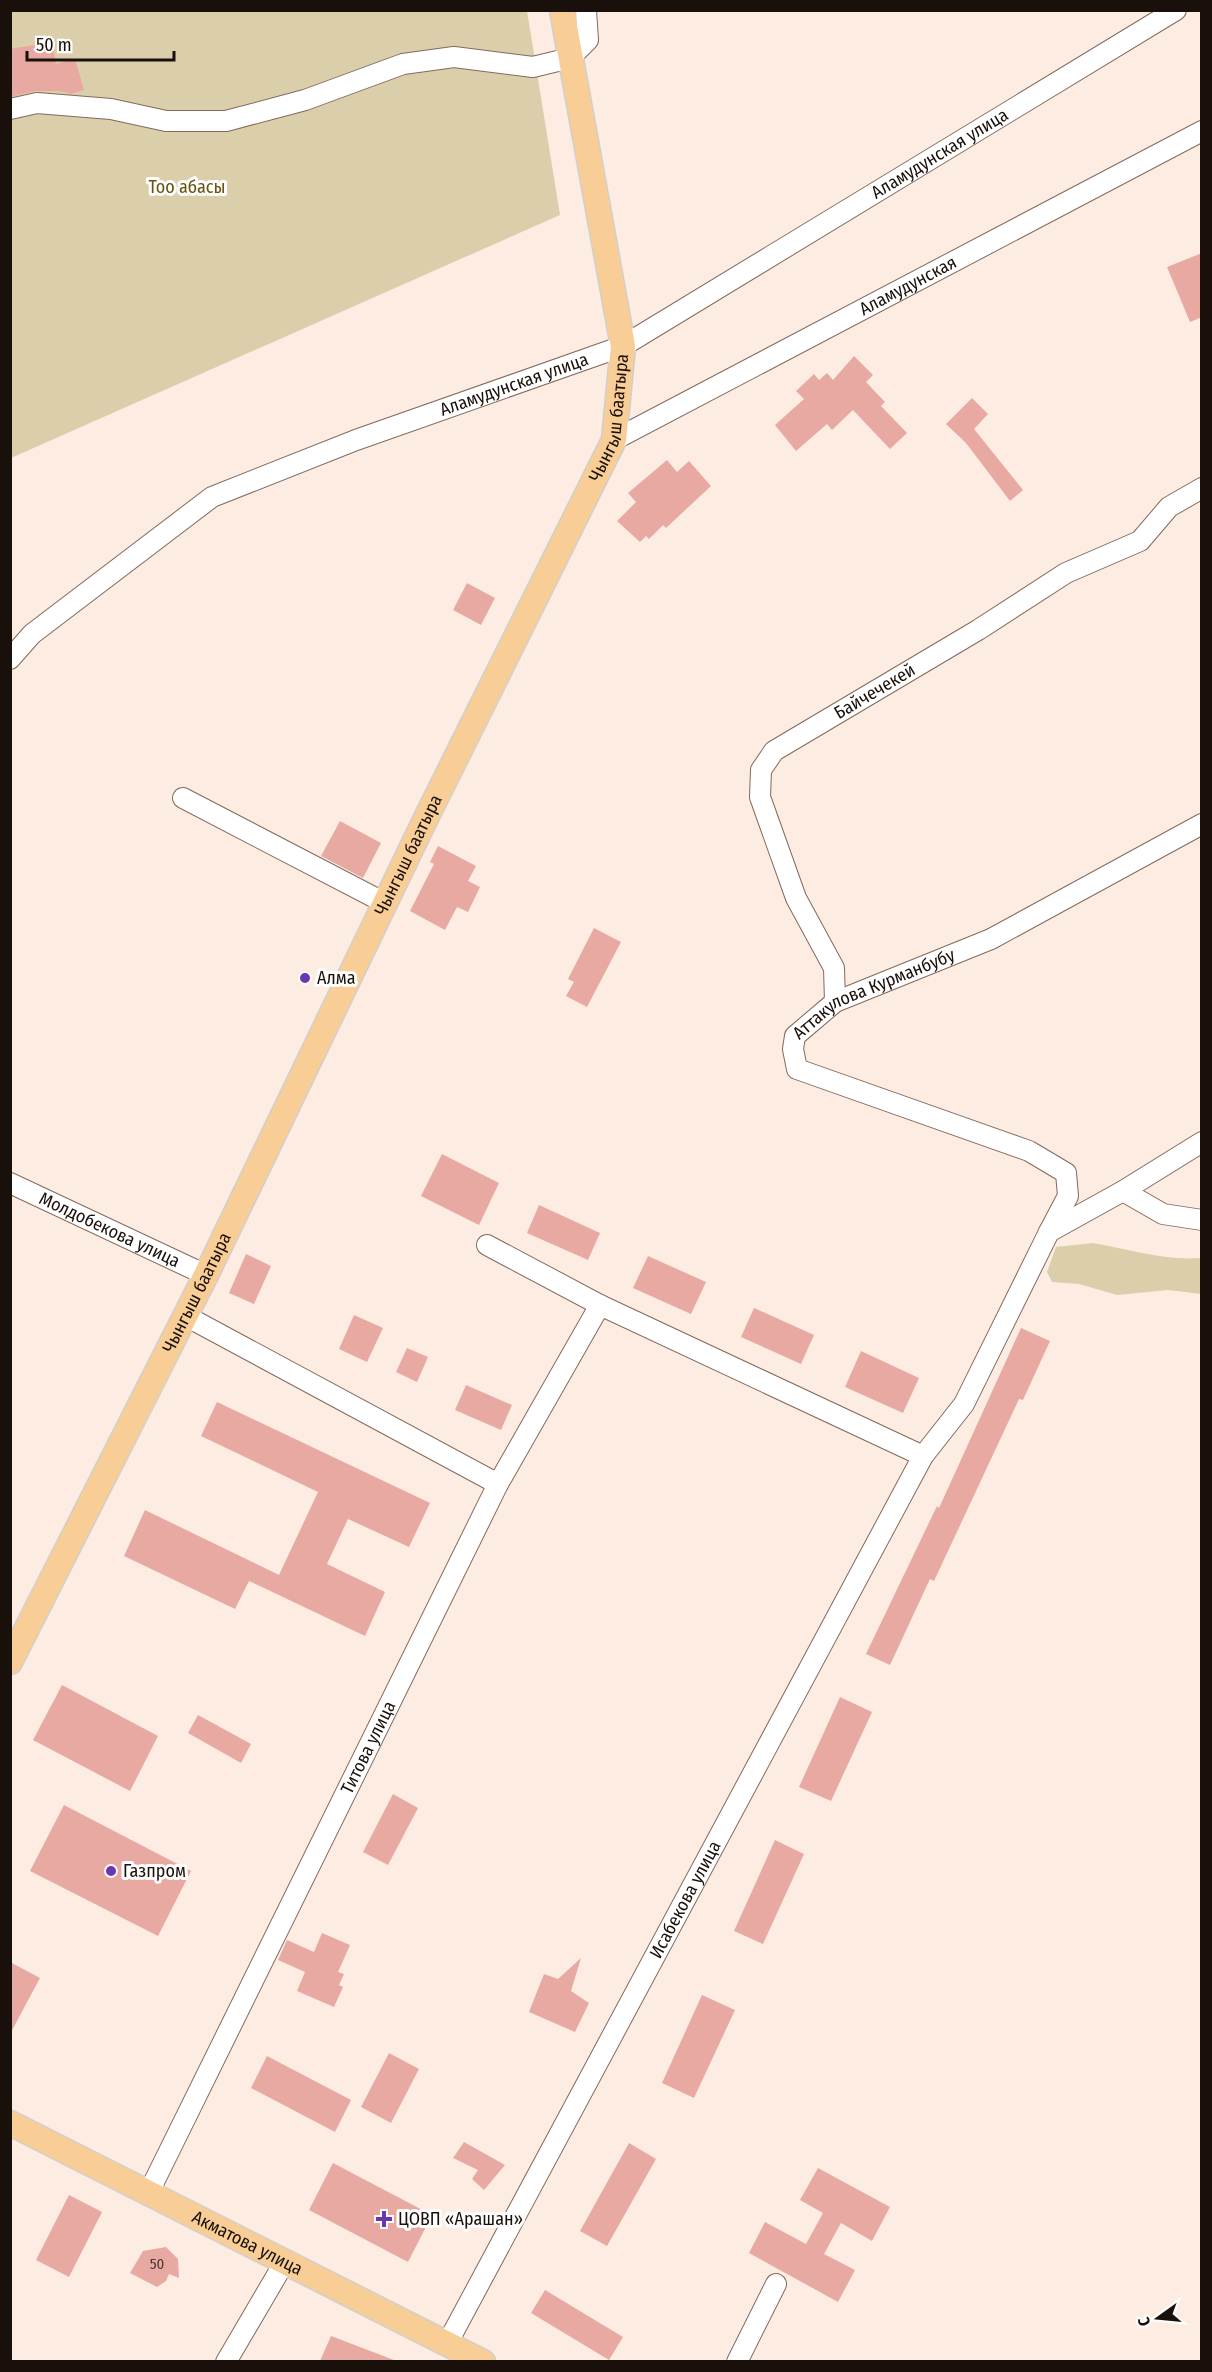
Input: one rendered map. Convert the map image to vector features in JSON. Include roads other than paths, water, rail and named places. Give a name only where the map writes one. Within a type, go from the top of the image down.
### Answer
[{"type":"main road","name":"Чынгыш баатыра","points":[[10,1662],[206,1275],[385,903],[614,440],[623,346],[562,10]]},
{"type":"main road","name":"Акматова улица","points":[[10,2123],[284,2263],[483,2361]]},
{"type":"street","points":[[10,109],[37,103],[111,109],[166,121],[226,121],[305,100],[403,63],[454,57],[533,67],[570,58],[588,40],[586,10]]},
{"type":"street","name":"Аламудунская улица","points":[[10,658],[32,634],[212,497],[356,440],[623,346],[1176,10]]},
{"type":"street","name":"Аламудунская","points":[[614,440],[1202,131]]},
{"type":"street","name":"Байчечекей","points":[[835,1002],[834,968],[796,898],[760,797],[761,770],[774,751],[978,630],[1066,573],[1140,541],[1169,507],[1202,488]]},
{"type":"street","points":[[183,798],[385,903]]},
{"type":"street","name":"Аттакулова Курманбубу","points":[[1049,1232],[1068,1196],[1066,1173],[1029,1151],[797,1069],[793,1049],[795,1036],[835,1002],[991,939],[1202,824]]},
{"type":"street","points":[[1049,1232],[1123,1191],[1202,1142]]},
{"type":"street","name":"Молдобекова улица","points":[[10,1184],[206,1275]]},
{"type":"street","points":[[1123,1191],[1163,1214],[1202,1220]]},
{"type":"street","name":"Исабекова улица","points":[[448,2342],[923,1456],[964,1404],[1049,1232]]},
{"type":"street","points":[[487,1245],[600,1305],[923,1456]]},
{"type":"street","name":"Титова улица","points":[[148,2194],[498,1484],[600,1305]]},
{"type":"street","points":[[184,1315],[498,1484]]},
{"type":"street","points":[[226,2361],[284,2263]]},
{"type":"street","points":[[737,2361],[776,2284]]},
{"type":"place","name":"Алма","points":[[305,978]]},
{"type":"place","name":"Газпром","points":[[111,1871]]},
{"type":"place","name":"ЦОВП «Арашан»","points":[[384,2219]]},
{"type":"park label","name":"Тоо абасы","points":[[187,187]]}]
